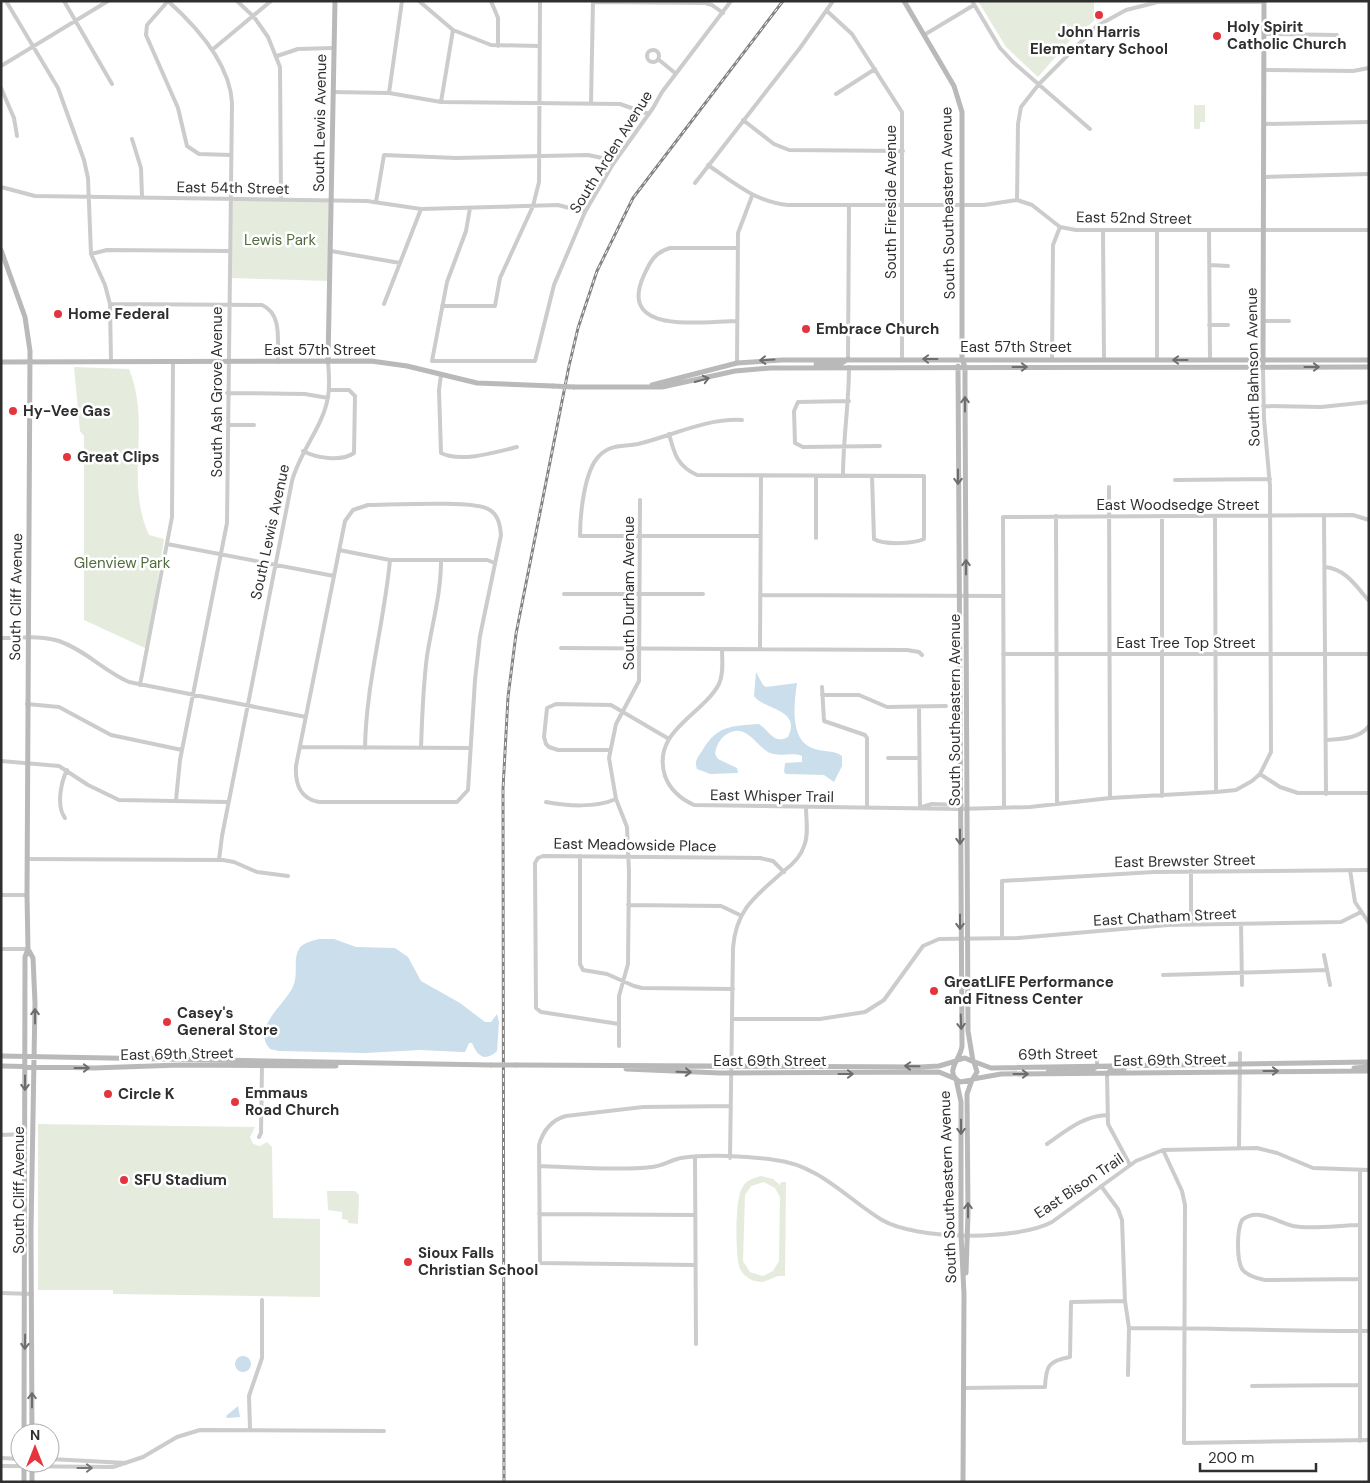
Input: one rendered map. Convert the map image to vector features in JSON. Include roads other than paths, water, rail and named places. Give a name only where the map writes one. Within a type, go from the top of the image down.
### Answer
[{"type":"main road","name":"South Lewis Avenue","points":[[328,362],[335,1]]},
{"type":"main road","name":"South Southeastern Avenue","points":[[904,1],[954,86],[960,103],[962,360],[965,367],[969,1038],[974,1062]]},
{"type":"main road","name":"South Bahnson Avenue","points":[[1263,368],[1264,2]]},
{"type":"main road","name":"South Cliff Avenue","points":[[1,250],[25,317],[30,362],[27,704],[28,949],[24,957],[24,1423]]},
{"type":"main road","points":[[798,367],[842,362],[848,359]]},
{"type":"main road","name":"East 57th Street","points":[[636,386],[665,382],[737,364],[782,360],[1369,360]]},
{"type":"main road","name":"South Southeastern Avenue","points":[[957,1060],[962,1046],[958,367],[962,360]]},
{"type":"main road","name":"East 57th Street","points":[[1,362],[378,362],[407,366],[489,385],[574,387],[671,386],[747,370],[798,367],[1369,367]]},
{"type":"main road","name":"South Cliff Avenue","points":[[28,949],[33,958],[32,1423]]},
{"type":"main road","name":"East 69th Street","points":[[1,1056],[328,1066],[354,1064],[932,1066],[957,1060]]},
{"type":"main road","points":[[966,1058],[974,1062],[977,1070],[972,1080],[963,1082],[956,1079],[952,1071],[957,1060],[966,1058]]},
{"type":"main road","name":"69th Street","points":[[974,1062],[991,1068],[1369,1062]]},
{"type":"main road","name":"East 69th Street","points":[[1,1066],[262,1063]]},
{"type":"main road","points":[[1107,1074],[1112,1069],[1145,1068],[1159,1065]]},
{"type":"main road","name":"East 69th Street","points":[[583,1066],[732,1073],[940,1072],[956,1079]]},
{"type":"main road","points":[[1038,1074],[1055,1070],[1092,1070],[1097,1066]]},
{"type":"main road","points":[[1341,1071],[1369,1067]]},
{"type":"main road","name":"East 69th Street","points":[[972,1080],[994,1075],[1038,1074],[1369,1071]]},
{"type":"main road","name":"South Southeastern Avenue","points":[[956,1079],[960,1102],[961,1234],[964,1294],[963,1482]]},
{"type":"main road","name":"South Southeastern Avenue","points":[[964,1294],[968,1234],[967,1094],[972,1080]]},
{"type":"street","points":[[6,1],[58,88],[84,160],[88,178],[91,254],[105,285],[110,304],[111,362]]},
{"type":"street","points":[[64,1],[112,84]]},
{"type":"street","points":[[1,66],[108,1]]},
{"type":"street","points":[[168,1],[147,25],[146,35],[178,108],[185,140],[191,150],[199,154],[230,155]]},
{"type":"street","name":"South Ash Grove Avenue","points":[[168,1],[183,15],[212,50],[226,74],[231,89],[227,523],[182,750],[176,800]]},
{"type":"street","points":[[237,1],[254,17],[277,56],[282,79],[280,200]]},
{"type":"street","points":[[212,50],[271,1]]},
{"type":"street","points":[[389,93],[402,1]]},
{"type":"street","points":[[419,1],[453,30],[498,46],[539,46]]},
{"type":"street","points":[[491,1],[498,18],[498,46]]},
{"type":"street","points":[[470,208],[466,231],[452,265],[442,306],[494,306],[505,265],[533,206],[538,188],[540,1]]},
{"type":"street","name":"South Arden Avenue","points":[[442,306],[432,361],[535,361],[554,285],[585,212],[613,164],[649,114],[675,73],[732,1]]},
{"type":"street","points":[[695,183],[833,1]]},
{"type":"street","points":[[591,103],[593,2],[693,2],[712,5],[723,13]]},
{"type":"street","points":[[708,165],[752,196],[782,205],[962,206],[993,205],[1017,200],[1018,119],[1023,104],[1039,84],[1087,34],[1108,19],[1126,10],[1158,2],[1264,2]]},
{"type":"street","points":[[924,35],[973,3],[1000,48],[1090,129]]},
{"type":"street","name":"South Fireside Avenue","points":[[827,11],[852,34],[902,112],[902,360]]},
{"type":"street","points":[[441,102],[453,30]]},
{"type":"street","points":[[1264,34],[1337,35]]},
{"type":"street","points":[[277,56],[298,48],[333,48]]},
{"type":"street","points":[[658,59],[675,73]]},
{"type":"street","points":[[1264,70],[1353,71],[1369,68]]},
{"type":"street","points":[[836,94],[875,69]]},
{"type":"street","points":[[1,88],[14,118],[17,136]]},
{"type":"street","points":[[333,92],[389,93],[441,102],[626,104],[649,114]]},
{"type":"street","points":[[743,120],[774,144],[789,150],[903,151]]},
{"type":"street","points":[[1264,124],[1369,122]]},
{"type":"street","points":[[132,139],[141,168],[142,197]]},
{"type":"street","points":[[376,202],[384,155],[430,158],[597,156],[613,164]]},
{"type":"street","points":[[1264,177],[1369,174]]},
{"type":"street","name":"East 54th Street","points":[[1,187],[34,196],[376,202],[421,209],[558,205],[585,212]]},
{"type":"street","points":[[737,364],[738,248],[740,225],[752,196]]},
{"type":"street","name":"East 52nd Street","points":[[1017,200],[1032,205],[1060,227],[1103,230],[1369,230]]},
{"type":"street","points":[[848,359],[849,205]]},
{"type":"street","points":[[384,304],[421,209]]},
{"type":"street","points":[[1052,360],[1053,245],[1060,227]]},
{"type":"street","points":[[1103,230],[1104,360]]},
{"type":"street","points":[[1157,230],[1157,360]]},
{"type":"street","points":[[1209,230],[1210,360]]},
{"type":"street","points":[[738,248],[670,248],[662,251],[650,262],[639,286],[638,294],[641,308],[654,319],[738,321]]},
{"type":"street","points":[[91,254],[107,250],[230,251]]},
{"type":"street","points":[[330,251],[354,253],[400,263]]},
{"type":"street","points":[[1210,265],[1228,266]]},
{"type":"street","points":[[110,304],[262,305],[271,311],[277,322],[278,362]]},
{"type":"street","points":[[1264,321],[1289,321]]},
{"type":"street","points":[[1210,325],[1228,325]]},
{"type":"street","points":[[140,685],[173,509],[173,362]]},
{"type":"street","name":"South Lewis Avenue","points":[[219,860],[228,802],[292,481],[297,462],[319,422],[328,398],[328,362]]},
{"type":"street","points":[[844,476],[843,447],[849,400],[849,367]]},
{"type":"street","name":"South Bahnson Avenue","points":[[1260,774],[1271,752],[1270,480],[1263,406],[1263,368]]},
{"type":"street","points":[[441,375],[439,409],[441,453],[449,456],[482,456],[517,447]]},
{"type":"street","points":[[303,451],[314,456],[324,457],[345,457],[354,453],[355,396],[349,390],[329,390]]},
{"type":"street","points":[[228,393],[304,394],[328,398]]},
{"type":"street","points":[[849,400],[800,401],[794,408],[794,438],[797,445],[803,447],[880,446]]},
{"type":"street","points":[[1263,406],[1321,407],[1369,402]]},
{"type":"street","points":[[742,420],[722,420],[638,444],[614,446],[599,455],[590,469],[581,514],[580,536],[760,536]]},
{"type":"street","points":[[228,424],[254,425]]},
{"type":"street","points":[[669,434],[675,456],[680,464],[692,473],[707,476],[761,476],[816,476],[844,476],[872,476],[924,476],[924,539],[917,542],[889,542],[876,540],[872,536],[872,476]]},
{"type":"street","points":[[760,649],[761,476]]},
{"type":"street","points":[[816,476],[816,538]]},
{"type":"street","points":[[1175,480],[1270,480]]},
{"type":"street","points":[[1109,487],[1110,798]]},
{"type":"street","name":"South Durham Avenue","points":[[619,1046],[619,996],[628,964],[627,827],[616,799],[610,773],[610,750],[614,731],[639,681],[640,500]]},
{"type":"street","points":[[472,505],[489,509],[499,520],[501,535],[495,562],[480,636],[468,785],[464,796],[452,803],[319,802],[309,800],[300,792],[295,776],[345,521],[353,510],[359,506],[472,505]]},
{"type":"street","points":[[1324,515],[1326,794]]},
{"type":"street","name":"East Woodsedge Street","points":[[1003,596],[1002,517],[1353,515],[1369,520]]},
{"type":"street","points":[[1056,516],[1058,803]]},
{"type":"street","points":[[1162,516],[1162,796]]},
{"type":"street","points":[[1215,516],[1216,792]]},
{"type":"street","points":[[167,544],[334,576]]},
{"type":"street","points":[[339,550],[390,560],[487,560],[495,562]]},
{"type":"street","points":[[365,748],[368,696],[387,592],[390,560]]},
{"type":"street","points":[[421,748],[423,691],[427,655],[440,587],[441,561]]},
{"type":"street","points":[[1325,567],[1334,568],[1346,575],[1369,601]]},
{"type":"street","points":[[564,594],[703,594]]},
{"type":"street","points":[[760,595],[1003,596],[1004,808]]},
{"type":"street","points":[[1,638],[29,638],[61,642],[83,653],[115,676],[140,685],[306,718]]},
{"type":"street","points":[[561,648],[907,650],[919,652],[922,655]]},
{"type":"street","name":"East Whisper Trail","points":[[722,649],[722,674],[718,686],[669,739],[663,754],[664,772],[673,790],[685,801],[703,806],[920,808],[932,804],[968,808]]},
{"type":"street","name":"East Tree Top Street","points":[[1003,654],[1369,654]]},
{"type":"street","points":[[822,687],[823,719],[825,722],[865,735],[867,738],[867,808]]},
{"type":"street","points":[[822,695],[859,694],[887,707],[946,706]]},
{"type":"street","points":[[27,704],[60,707],[111,735],[182,750]]},
{"type":"street","points":[[610,750],[558,750],[550,747],[545,741],[545,712],[549,706],[556,704],[605,704],[624,711],[669,739]]},
{"type":"street","points":[[919,707],[920,808]]},
{"type":"street","points":[[1326,740],[1348,739],[1365,731],[1369,726]]},
{"type":"street","points":[[300,748],[470,748]]},
{"type":"street","points":[[888,758],[920,758]]},
{"type":"street","points":[[1,761],[49,763],[67,770],[88,785],[119,800],[228,802]]},
{"type":"street","points":[[65,818],[61,810],[61,788],[67,770]]},
{"type":"street","points":[[968,808],[1004,808],[1110,798],[1236,790],[1260,774],[1280,787],[1298,793],[1369,793]]},
{"type":"street","points":[[546,802],[558,804],[605,804],[616,799]]},
{"type":"street","points":[[730,1158],[734,939],[740,915],[748,904],[794,862],[804,846],[806,807]]},
{"type":"street","name":"East Meadowside Place","points":[[619,1024],[541,1012],[536,1008],[536,860],[543,856],[766,858],[773,861],[784,872]]},
{"type":"street","points":[[580,856],[581,968],[587,971],[608,974],[642,988],[733,989]]},
{"type":"street","points":[[27,858],[219,860],[234,862],[257,872],[288,876]]},
{"type":"street","points":[[1350,870],[1353,896],[1369,923]]},
{"type":"street","name":"East Brewster Street","points":[[1002,938],[1002,882],[1191,871],[1369,870]]},
{"type":"street","points":[[1191,871],[1191,925]]},
{"type":"street","points":[[1,896],[27,895]]},
{"type":"street","points":[[628,905],[721,906],[740,915]]},
{"type":"street","name":"East Chatham Street","points":[[733,1019],[820,1019],[865,1012],[884,1000],[928,942],[939,939],[1002,938],[1191,925],[1341,922],[1361,912]]},
{"type":"street","points":[[1241,924],[1242,985]]},
{"type":"street","points":[[1,949],[28,949]]},
{"type":"street","points":[[1324,955],[1330,985]]},
{"type":"street","points":[[1163,975],[1327,970]]},
{"type":"street","points":[[1097,1052],[1097,1066]]},
{"type":"street","points":[[1239,1148],[1240,1052]]},
{"type":"street","points":[[259,1137],[262,1133],[262,1063]]},
{"type":"street","points":[[1107,1074],[1107,1115],[1110,1132],[1130,1165]]},
{"type":"street","points":[[695,1265],[540,1263],[540,1145],[543,1135],[550,1124],[560,1118],[635,1108],[731,1106]]},
{"type":"street","points":[[1047,1144],[1079,1122],[1090,1117],[1107,1115]]},
{"type":"street","points":[[1,1134],[25,1134]]},
{"type":"street","name":"East Bison Trail","points":[[539,1166],[651,1167],[678,1158],[695,1157],[754,1158],[787,1162],[818,1174],[872,1214],[891,1224],[922,1232],[961,1234],[1013,1234],[1036,1229],[1052,1222],[1130,1165],[1163,1150],[1239,1148],[1270,1150],[1313,1168],[1369,1170]]},
{"type":"street","points":[[1163,1150],[1182,1191],[1185,1205],[1184,1443],[1369,1440]]},
{"type":"street","points":[[695,1157],[696,1344]]},
{"type":"street","points":[[1360,1170],[1360,1441]]},
{"type":"street","points":[[1101,1186],[1118,1209],[1122,1220],[1128,1328],[1128,1375]]},
{"type":"street","points":[[539,1214],[695,1215]]},
{"type":"street","points":[[1360,1225],[1294,1226],[1259,1214],[1253,1214],[1242,1220],[1238,1231],[1238,1264],[1246,1274],[1254,1278],[1360,1279]]},
{"type":"street","points":[[1,1293],[32,1294]]},
{"type":"street","points":[[250,1429],[249,1396],[262,1358],[262,1300]]},
{"type":"street","points":[[964,1388],[1045,1387],[1045,1370],[1051,1362],[1070,1357],[1071,1302],[1125,1301]]},
{"type":"street","points":[[1128,1328],[1273,1331],[1369,1330]]},
{"type":"street","points":[[1252,1386],[1360,1385]]},
{"type":"street","points":[[60,1466],[108,1468],[143,1457],[177,1437],[200,1430],[384,1431]]},
{"type":"street","points":[[60,1460],[126,1463]]},
{"type":"water","points":[[756,672],[766,687],[797,683],[795,721],[797,731],[807,745],[842,756],[842,766],[834,782],[824,775],[786,774],[784,772],[785,763],[802,762],[802,756],[770,753],[750,736],[740,731],[734,731],[722,738],[717,745],[715,754],[718,759],[737,768],[738,773],[710,774],[697,769],[697,759],[708,742],[713,736],[726,728],[759,724],[776,738],[783,739],[788,737],[791,728],[790,721],[786,715],[759,701],[754,696]]},
{"type":"water","points":[[319,939],[334,939],[356,947],[395,948],[408,957],[421,981],[460,1003],[485,1022],[491,1022],[497,1014],[499,1022],[497,1051],[485,1057],[476,1051],[472,1043],[469,1043],[465,1052],[420,1050],[365,1053],[279,1051],[270,1049],[265,1041],[264,1032],[272,1015],[294,984],[297,953],[302,945]]},
{"type":"water","points":[[243,1356],[251,1364],[243,1372],[235,1364]]},
{"type":"water","points":[[238,1406],[240,1417],[227,1418],[226,1416]]},
{"type":"railway","points":[[504,1482],[503,789],[508,697],[516,634],[569,366],[578,328],[597,271],[633,198],[783,1]]},
{"type":"place","name":"John Harris Elementary School","points":[[1099,15]]},
{"type":"place","name":"Holy Spirit Catholic Church","points":[[1217,36]]},
{"type":"place","name":"Home Federal","points":[[58,314]]},
{"type":"place","name":"Embrace Church","points":[[806,329]]},
{"type":"place","name":"Hy-Vee Gas","points":[[13,411]]},
{"type":"place","name":"Great Clips","points":[[67,457]]},
{"type":"place","name":"GreatLIFE Performance and Fitness Center","points":[[934,991]]},
{"type":"place","name":"Casey's General Store","points":[[167,1022]]},
{"type":"place","name":"Circle K","points":[[108,1094]]},
{"type":"place","name":"Emmaus Road Church","points":[[235,1102]]},
{"type":"place","name":"SFU Stadium","points":[[124,1180]]},
{"type":"place","name":"Sioux Falls Christian School","points":[[408,1262]]},
{"type":"park label","name":"Lewis Park","points":[[280,240]]},
{"type":"park label","name":"Glenview Park","points":[[122,563]]}]
